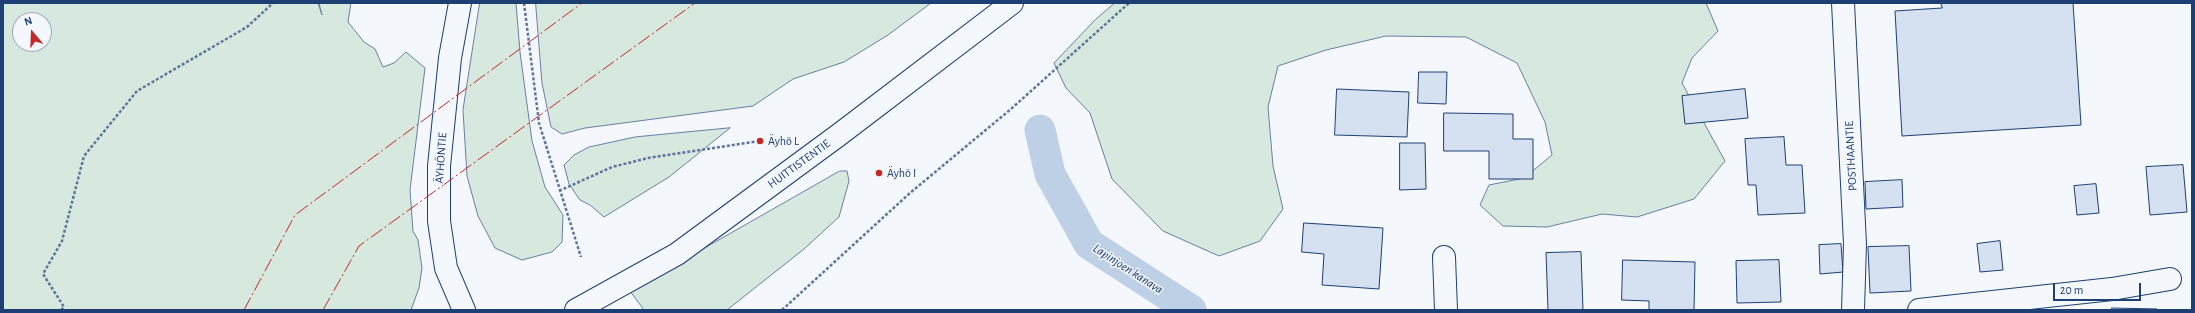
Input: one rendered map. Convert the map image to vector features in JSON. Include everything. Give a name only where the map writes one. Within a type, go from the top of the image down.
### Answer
[{"type":"main road","name":"ÄYHÖNTIE","points":[[460,3],[450,58],[439,166],[439,221],[446,268],[464,310]]},
{"type":"main road","name":"HUITTISTENTIE","points":[[576,310],[677,254],[840,134],[1012,3]]},
{"type":"main road","name":"POSTHAANTIE","points":[[1843,3],[1855,244],[1853,310]]},
{"type":"main road","points":[[1444,257],[1446,310]]},
{"type":"main road","points":[[1918,310],[2112,289],[2170,279]]},
{"type":"path","points":[[62,310],[64,307],[43,274],[62,241],[84,156],[137,91],[247,28],[273,3]]},
{"type":"path","points":[[524,3],[539,123],[559,191],[581,257]]},
{"type":"path","points":[[782,310],[910,193],[1011,109],[1129,3]]},
{"type":"path","points":[[559,191],[612,167],[648,158],[760,141]]},
{"type":"shaded area","points":[[3,3],[318,3],[322,15],[319,3],[351,3],[348,22],[364,42],[375,49],[383,67],[394,63],[406,52],[425,68],[410,190],[413,231],[418,240],[422,268],[419,288],[411,310],[3,310]]},
{"type":"shaded area","points":[[480,3],[516,3],[520,52],[532,141],[545,187],[563,215],[562,242],[552,252],[522,260],[495,248],[478,216],[467,176],[463,110]]},
{"type":"shaded area","points":[[536,3],[931,3],[888,35],[844,62],[793,79],[753,106],[585,128],[562,134],[551,127],[542,83]]},
{"type":"shaded area","points":[[1115,3],[1706,3],[1718,31],[1692,58],[1682,83],[1725,161],[1694,199],[1637,217],[1602,214],[1547,227],[1503,226],[1480,205],[1489,185],[1524,178],[1552,155],[1545,122],[1517,63],[1466,37],[1386,36],[1326,50],[1278,66],[1268,107],[1273,166],[1283,209],[1260,241],[1219,256],[1163,231],[1112,179],[1090,113],[1066,88],[1054,63],[1095,20]]},
{"type":"shaded area","points":[[730,128],[669,177],[604,217],[590,205],[580,200],[569,184],[564,165],[574,155],[589,147],[635,137]]},
{"type":"shaded area","points":[[840,171],[847,171],[849,181],[839,217],[804,249],[727,310],[644,310],[630,291]]},
{"type":"building","points":[[1941,3],[2073,3],[2081,125],[1902,136],[1895,11],[1942,8]]},
{"type":"building","points":[[1419,72],[1447,72],[1446,104],[1418,103]]},
{"type":"building","points":[[1337,89],[1409,92],[1407,137],[1335,135]]},
{"type":"building","points":[[1745,89],[1748,118],[1685,124],[1682,96]]},
{"type":"building","points":[[1444,113],[1513,114],[1513,139],[1533,139],[1533,179],[1489,179],[1489,151],[1444,151]]},
{"type":"building","points":[[1784,137],[1786,165],[1802,165],[1805,213],[1758,215],[1756,185],[1748,185],[1745,139]]},
{"type":"building","points":[[1400,143],[1425,143],[1426,189],[1400,190]]},
{"type":"building","points":[[2183,165],[2187,212],[2150,215],[2146,167]]},
{"type":"building","points":[[1902,180],[1903,207],[1866,209],[1865,182]]},
{"type":"building","points":[[2096,184],[2099,213],[2077,215],[2074,186]]},
{"type":"building","points":[[1304,223],[1383,228],[1379,289],[1322,285],[1324,254],[1302,252]]},
{"type":"building","points":[[2000,241],[2003,270],[1980,272],[1977,244]]},
{"type":"building","points":[[1841,244],[1843,272],[1820,274],[1819,245]]},
{"type":"building","points":[[1909,246],[1911,291],[1870,293],[1868,247]]},
{"type":"building","points":[[1581,252],[1583,310],[1548,310],[1546,253]]},
{"type":"building","points":[[1623,260],[1695,262],[1694,310],[1649,310],[1649,301],[1622,300]]},
{"type":"building","points":[[1779,260],[1781,302],[1737,303],[1736,261]]},
{"type":"building","points":[[2112,308],[2157,309],[2157,310],[2112,310]]},
{"type":"waterway","name":"Lapinjoen kanava","points":[[1040,130],[1050,174],[1089,244],[1191,310]]},
{"type":"power","points":[[244,310],[295,215],[582,3]]},
{"type":"power","points":[[323,310],[359,246],[695,3]]},
{"type":"place","name":"Äyhö L","points":[[760,141]]},
{"type":"place","name":"Äyhö I","points":[[879,173]]}]
